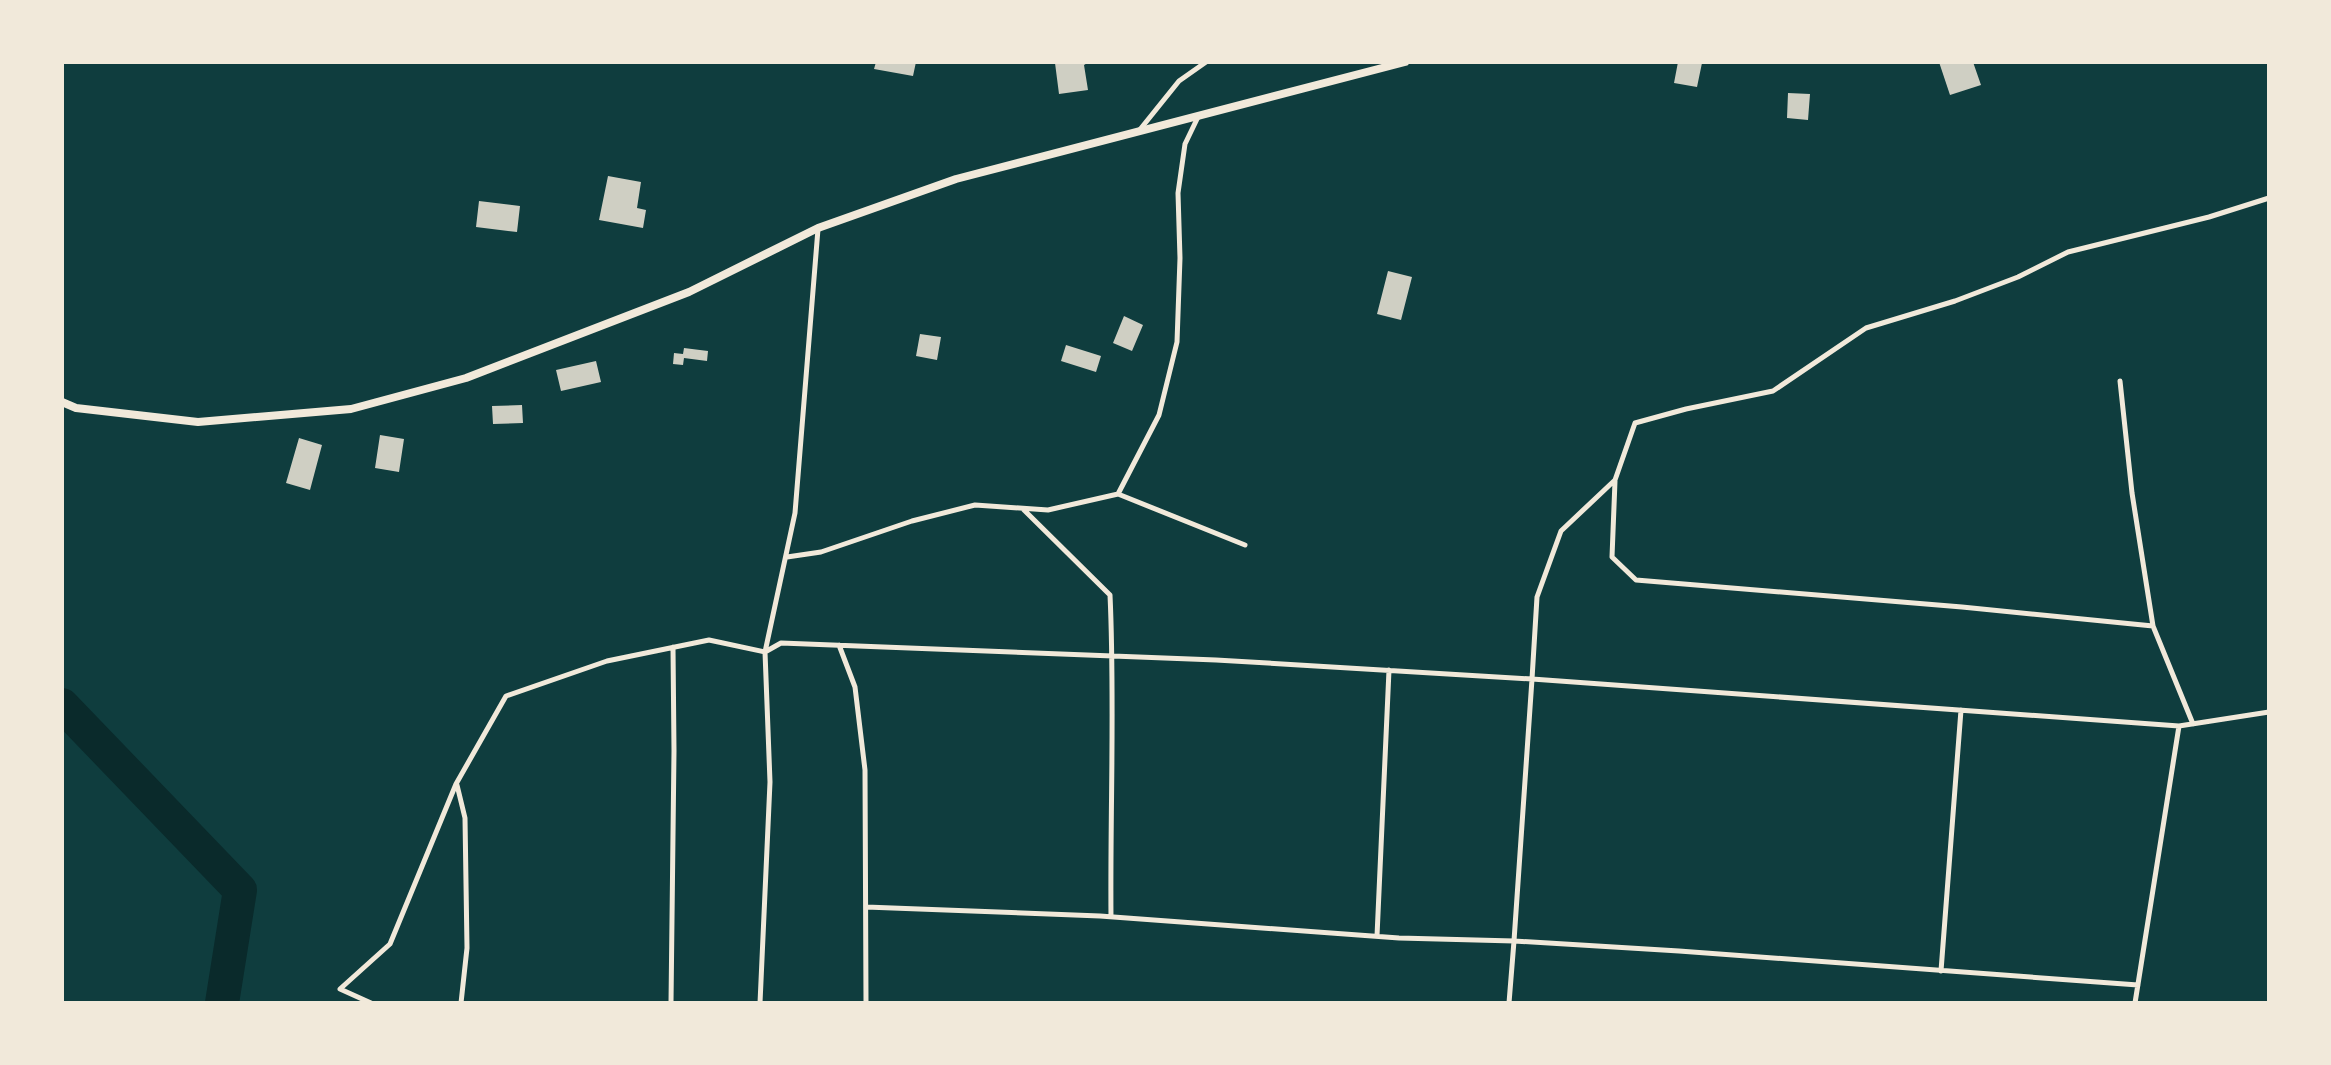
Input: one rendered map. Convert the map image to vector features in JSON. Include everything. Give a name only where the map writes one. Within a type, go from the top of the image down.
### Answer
[{"type":"street","points":[[62,402],[76,408],[198,422],[351,409],[466,378],[689,292],[818,228],[956,179],[1405,62]]},
{"type":"lane","points":[[1137,132],[1179,81],[1206,62]]},
{"type":"lane","points":[[1118,494],[1159,415],[1177,342],[1180,258],[1178,193],[1185,144],[1199,116]]},
{"type":"lane","points":[[2153,626],[1636,580],[1612,557],[1615,480],[1635,423],[1773,391],[1866,328],[1955,301],[2018,277],[2068,252],[2209,217],[2269,198]]},
{"type":"lane","points":[[760,1003],[770,782],[765,652],[795,513],[818,228]]},
{"type":"lane","points":[[2120,381],[2132,493],[2153,626],[2193,724]]},
{"type":"lane","points":[[1509,1003],[1537,597],[1561,531],[1615,480]]},
{"type":"lane","points":[[786,557],[821,552],[912,521],[975,505],[1048,510],[1118,494],[1245,545]]},
{"type":"lane","points":[[1023,508],[1110,595],[1114,693],[1110,790],[1111,917]]},
{"type":"lane","points":[[371,1003],[340,989],[390,944],[456,784],[506,696],[607,661],[709,640],[765,652],[781,643],[1389,670],[2179,726],[2269,712]]},
{"type":"lane","points":[[839,645],[855,687],[865,770],[866,1003]]},
{"type":"lane","points":[[671,1003],[673,647]]},
{"type":"lane","points":[[1377,936],[1389,670]]},
{"type":"lane","points":[[1941,971],[1961,710]]},
{"type":"lane","points":[[2135,1003],[2179,726]]},
{"type":"lane","points":[[456,784],[465,818],[467,948],[461,1003]]},
{"type":"lane","points":[[866,907],[1111,917],[1377,936],[1679,951],[2138,985]]},
{"type":"building","points":[[876,62],[916,62],[913,76],[874,69]]},
{"type":"building","points":[[1089,62],[1084,65],[1088,90],[1059,94],[1055,63]]},
{"type":"building","points":[[1678,62],[1702,63],[1697,87],[1674,83]]},
{"type":"building","points":[[1939,62],[1973,62],[1981,85],[1950,95]]},
{"type":"building","points":[[1788,93],[1810,94],[1808,120],[1787,118]]},
{"type":"building","points":[[608,176],[641,182],[637,208],[646,210],[643,228],[599,220]]},
{"type":"building","points":[[479,201],[520,206],[517,232],[476,227]]},
{"type":"building","points":[[1388,271],[1412,277],[1401,320],[1377,314]]},
{"type":"building","points":[[1124,316],[1143,325],[1132,351],[1113,343]]},
{"type":"building","points":[[920,334],[941,337],[937,360],[916,356]]},
{"type":"building","points":[[1066,345],[1101,356],[1096,372],[1061,361]]},
{"type":"building","points":[[684,348],[708,351],[707,361],[684,358],[683,365],[673,364],[674,353],[683,354]]},
{"type":"building","points":[[596,361],[601,382],[561,391],[556,370]]},
{"type":"building","points":[[522,405],[523,423],[493,424],[492,406]]},
{"type":"building","points":[[380,435],[404,439],[399,472],[375,468]]},
{"type":"building","points":[[299,438],[322,445],[310,490],[286,483]]},
{"type":"waterway","points":[[62,705],[240,890],[222,1003]]}]
